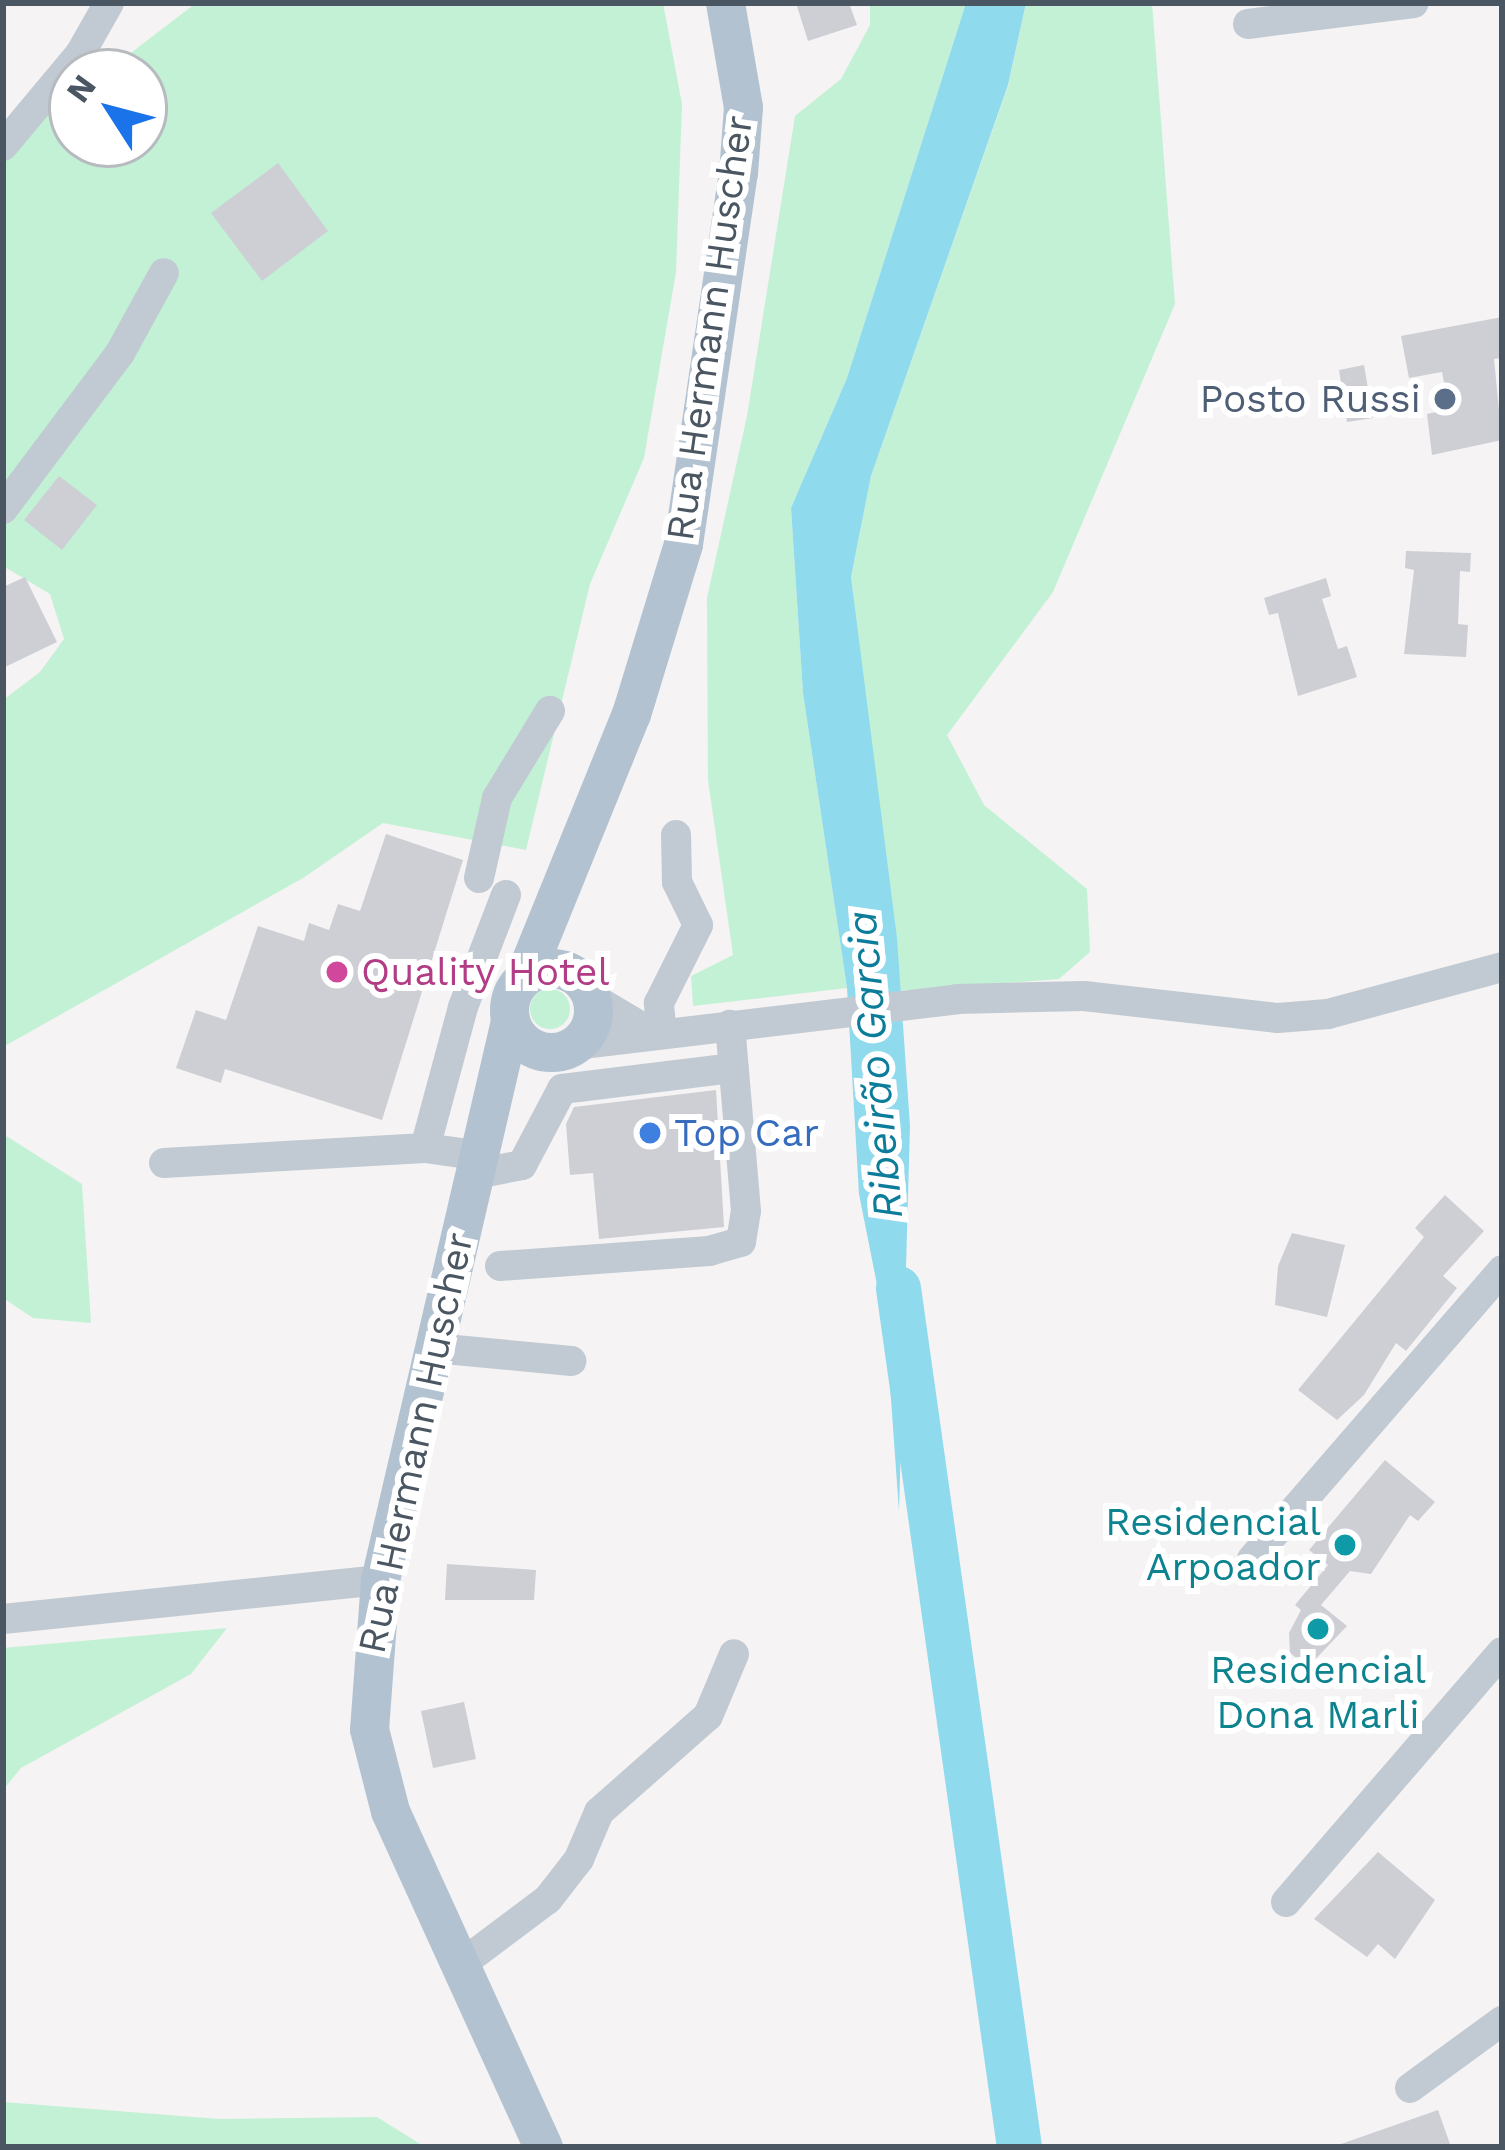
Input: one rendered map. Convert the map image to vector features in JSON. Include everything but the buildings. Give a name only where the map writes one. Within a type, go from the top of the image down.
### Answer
[{"type":"main road","name":"Rua Hermann Huscher","points":[[524,977],[604,786],[656,640],[705,428],[742,107],[725,3]]},
{"type":"main road","name":"Rua Hermann Huscher","points":[[583,986],[572,910],[604,786]]},
{"type":"main road","points":[[549,968],[583,986],[592,1015],[566,1048],[533,1048],[510,1021],[509,1005],[524,977],[549,968]]},
{"type":"main road","name":"Rua Hermann Huscher","points":[[510,1021],[380,1580],[370,1652],[376,1769],[543,2147]]},
{"type":"main road","name":"Rua Hermann Huscher","points":[[475,1156],[530,1069],[566,1048]]},
{"type":"street","points":[[3,146],[80,54],[109,3]]},
{"type":"street","points":[[1248,24],[1414,3]]},
{"type":"street","points":[[3,509],[120,353],[164,273]]},
{"type":"street","points":[[479,878],[497,798],[550,711]]},
{"type":"street","points":[[659,1034],[659,1003],[698,925],[677,882],[676,835]]},
{"type":"street","points":[[425,1148],[464,1007],[506,895]]},
{"type":"street","points":[[566,1048],[957,999],[1084,996],[1278,1018],[1328,1014],[1502,967]]},
{"type":"street","points":[[583,986],[659,1034]]},
{"type":"street","points":[[500,1266],[710,1251],[740,1242],[746,1211],[730,1025]]},
{"type":"street","points":[[164,1162],[425,1148],[522,1166],[562,1089],[734,1068]]},
{"type":"street","points":[[1252,1559],[1502,1270]]},
{"type":"street","points":[[434,1348],[571,1361]]},
{"type":"street","points":[[3,1619],[380,1580]]},
{"type":"street","points":[[1286,1902],[1502,1652]]},
{"type":"street","points":[[464,1962],[548,1900],[579,1858],[598,1813],[708,1716],[734,1654]]},
{"type":"street","points":[[1410,2088],[1502,2020]]},
{"type":"green space","points":[[196,3],[663,3],[682,104],[676,272],[644,458],[590,584],[526,850],[383,823],[303,878],[3,1047],[3,700],[40,672],[64,639],[50,594],[3,566],[3,122],[35,120],[48,111],[48,168],[168,168],[168,48],[137,48]]},
{"type":"green space","points":[[870,3],[966,3],[847,378],[791,508],[803,693],[847,988],[693,1006],[691,976],[733,955],[708,780],[707,598],[747,416],[795,116],[841,79],[870,25]]},
{"type":"green space","points":[[1026,3],[1152,3],[1175,304],[1053,592],[947,735],[984,805],[1087,889],[1090,952],[1059,979],[898,991],[851,577],[871,476],[1008,86]]},
{"type":"green space","points":[[550,989],[564,995],[570,1009],[564,1023],[550,1029],[536,1023],[530,1009],[536,995]]},
{"type":"green space","points":[[3,1134],[82,1184],[91,1323],[33,1318],[3,1298]]},
{"type":"green space","points":[[227,1628],[191,1674],[21,1768],[3,1790],[3,1648]]},
{"type":"green space","points":[[3,2102],[219,2119],[377,2117],[425,2147],[3,2147]]},
{"type":"water","points":[[966,3],[1026,3],[1008,85],[871,476],[851,577],[897,938],[910,1126],[899,1511],[886,1330],[859,1194],[847,988],[803,693],[791,508],[847,378]]},
{"type":"waterway","name":"Ribeirão Garcia","points":[[898,1288],[1019,2147]]},
{"type":"place","name":"Posto Russi","points":[[1445,399]]},
{"type":"place","name":"Quality Hotel","points":[[337,972]]},
{"type":"place","name":"Top Car","points":[[650,1133]]},
{"type":"place","name":"Residencial Arpoador","points":[[1345,1545]]},
{"type":"place","name":"Residencial Dona Marli","points":[[1318,1629]]}]
